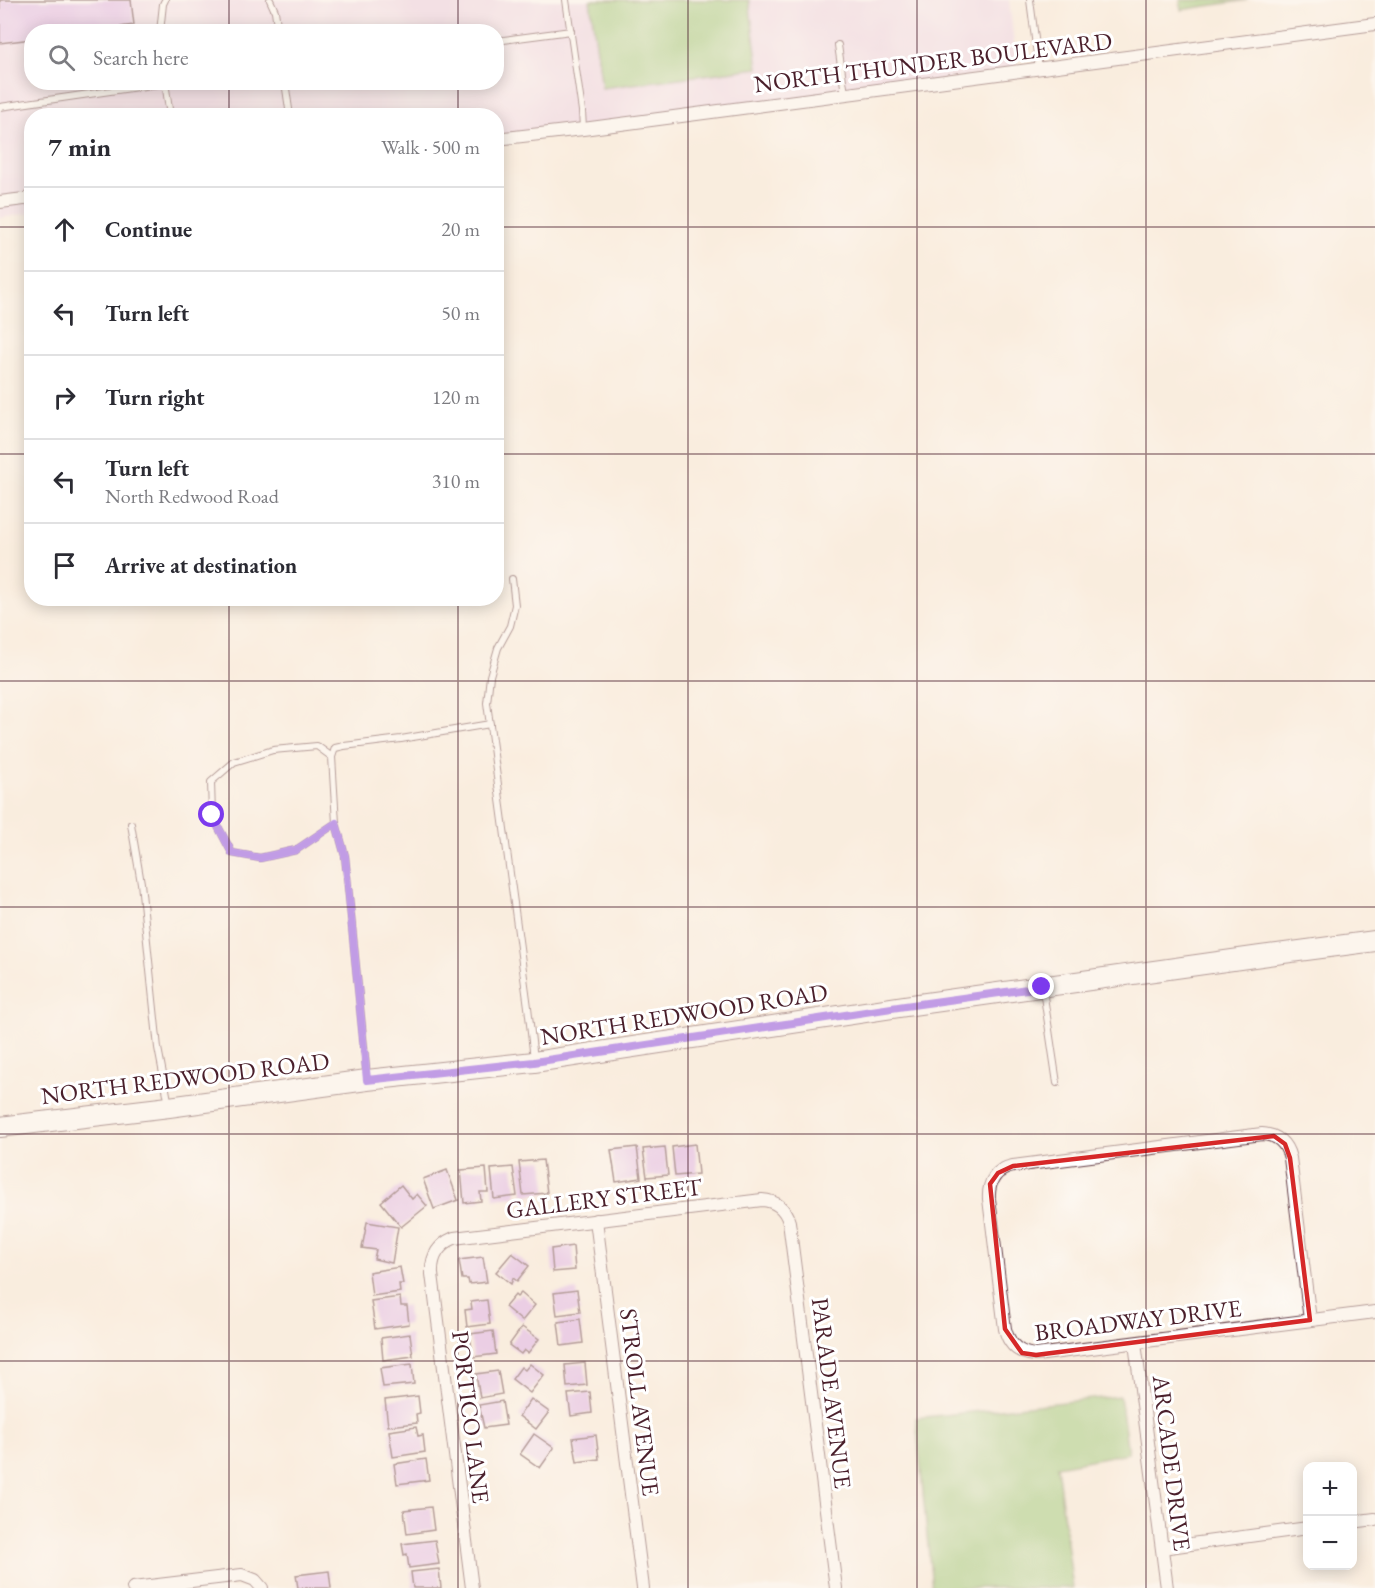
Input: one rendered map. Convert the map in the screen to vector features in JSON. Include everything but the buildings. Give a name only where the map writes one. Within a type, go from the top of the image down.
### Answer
[{"type":"main road","name":"NORTH REDWOOD ROAD","points":[[0,1127],[367,1080],[534,1062],[905,1006],[1375,941]]},
{"type":"street","name":"NORTH THUNDER BOULEVARD","points":[[504,138],[1375,24]]},
{"type":"street","points":[[0,202],[24,199]]},
{"type":"street","name":"BROADWAY DRIVE","points":[[1310,1320],[1290,1158],[1285,1144],[1274,1136],[1262,1134],[1013,1166],[998,1173],[990,1184],[989,1192],[1006,1335],[1012,1345],[1022,1353],[1036,1355],[1375,1312]]},
{"type":"street","name":"GALLERY STREET","points":[[436,1252],[454,1238],[762,1200],[774,1202],[780,1206]]},
{"type":"street","name":"PARADE AVENUE","points":[[780,1206],[789,1222],[836,1588]]},
{"type":"street","name":"STROLL AVENUE","points":[[596,1221],[642,1588]]},
{"type":"street","name":"PORTICO LANE","points":[[436,1252],[432,1274],[472,1588]]},
{"type":"street","name":"ARCADE DRIVE","points":[[1135,1343],[1167,1588]]},
{"type":"street","points":[[1357,1522],[1375,1520]]},
{"type":"street","points":[[1161,1548],[1303,1529]]},
{"type":"street","points":[[133,1588],[236,1575],[242,1575],[258,1584]]},
{"type":"lane","points":[[161,24],[165,0]]},
{"type":"lane","points":[[270,0],[277,24]]},
{"type":"lane","points":[[567,0],[583,129]]},
{"type":"lane","points":[[1030,0],[1039,69]]},
{"type":"lane","points":[[504,40],[571,31]]},
{"type":"lane","points":[[838,45],[845,95]]},
{"type":"lane","points":[[0,107],[117,90]]},
{"type":"lane","points":[[166,90],[169,108]]},
{"type":"lane","points":[[286,90],[289,108]]},
{"type":"lane","points":[[512,579],[515,605],[510,626],[498,648],[490,676],[487,703],[534,1062]]},
{"type":"lane","points":[[367,1080],[345,856],[336,823],[332,757],[335,748],[490,724]]},
{"type":"lane","points":[[332,757],[317,746],[273,750],[234,762],[211,782],[212,815],[232,853],[260,858],[296,850],[336,823]]},
{"type":"lane","points":[[131,824],[141,883],[158,1048],[169,1107]]},
{"type":"lane","points":[[1042,987],[1057,1083]]},
{"type":"highlighted area","points":[[1274,1136],[1285,1144],[1290,1158],[1310,1320],[1036,1355],[1022,1353],[1005,1329],[990,1184],[998,1173],[1013,1166]]},
{"type":"shaded area","points":[[0,0],[1009,0],[1017,70],[504,141],[504,108],[24,108],[24,214],[0,218]]},
{"type":"green space","points":[[590,0],[749,0],[758,68],[602,88]]},
{"type":"green space","points":[[1180,0],[1248,0],[1181,10]]},
{"type":"green space","points":[[1120,1396],[1128,1453],[1057,1466],[1073,1588],[932,1588],[916,1418]]},
{"type":"route","points":[[212,815],[232,853],[260,858],[296,850],[336,823],[345,856],[367,1080],[534,1062],[1042,987]]}]
